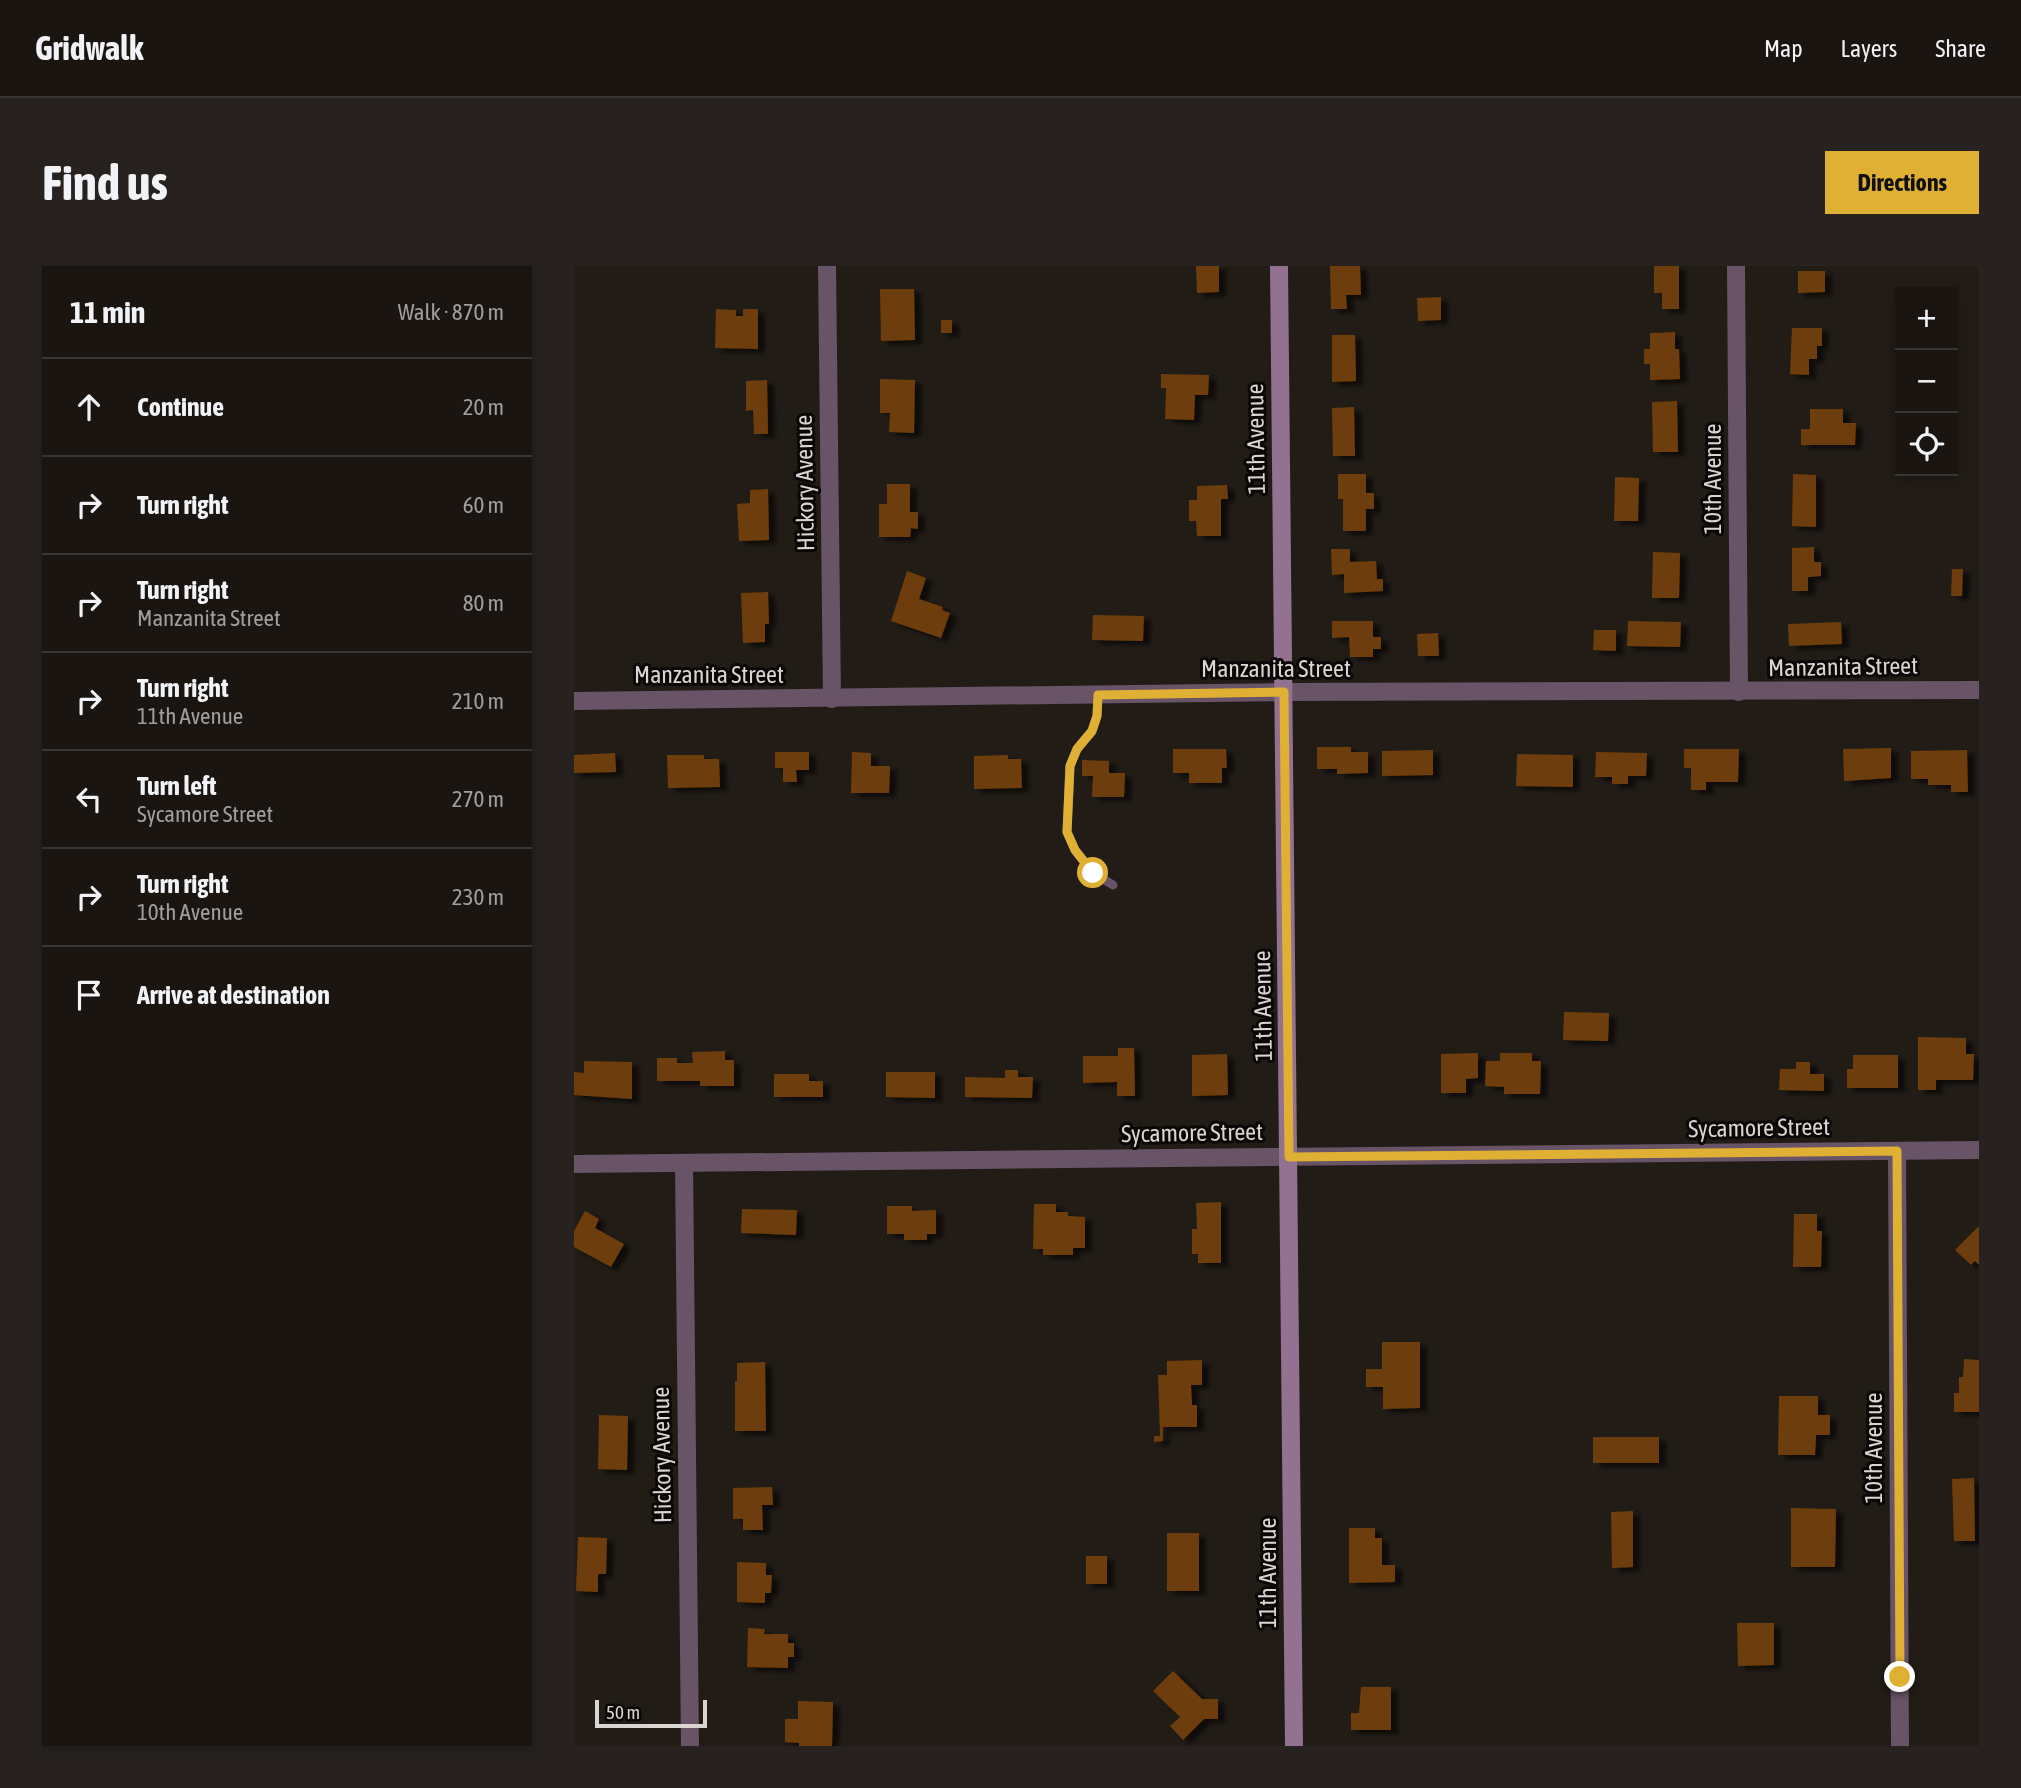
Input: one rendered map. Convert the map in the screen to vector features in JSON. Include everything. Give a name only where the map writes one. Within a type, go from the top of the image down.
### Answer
[{"type":"main road","name":"11th Avenue","points":[[1279,266],[1294,1746]]},
{"type":"street","name":"Hickory Avenue","points":[[827,266],[832,699]]},
{"type":"street","name":"10th Avenue","points":[[1736,266],[1739,692]]},
{"type":"street","name":"Manzanita Street","points":[[574,701],[1284,692],[1979,690]]},
{"type":"street","name":"Sycamore Street","points":[[574,1164],[1979,1150]]},
{"type":"street","name":"10th Avenue","points":[[1897,1151],[1900,1746]]},
{"type":"street","name":"Hickory Avenue","points":[[684,1163],[690,1746]]},
{"type":"lane","points":[[1098,695],[1097,716],[1092,731],[1077,749],[1070,766],[1067,832],[1075,850],[1093,873],[1113,885]]},
{"type":"building","points":[[1196,266],[1219,266],[1219,292],[1197,293]]},
{"type":"building","points":[[1330,266],[1360,266],[1361,295],[1346,295],[1347,309],[1331,309]]},
{"type":"building","points":[[1654,266],[1679,266],[1679,309],[1662,309],[1662,293],[1654,293]]},
{"type":"building","points":[[1798,271],[1825,271],[1825,292],[1798,293]]},
{"type":"building","points":[[880,289],[914,289],[915,340],[881,341]]},
{"type":"building","points":[[1441,297],[1441,320],[1418,321],[1417,298]]},
{"type":"building","points":[[716,309],[736,310],[736,316],[743,316],[743,309],[758,309],[758,349],[715,348]]},
{"type":"building","points":[[941,320],[952,320],[952,333],[941,333]]},
{"type":"building","points":[[1792,328],[1822,328],[1822,346],[1817,346],[1817,359],[1809,359],[1809,375],[1790,374]]},
{"type":"building","points":[[1675,332],[1675,349],[1679,349],[1680,379],[1650,380],[1650,364],[1644,364],[1644,349],[1650,349],[1650,333]]},
{"type":"building","points":[[1332,335],[1355,335],[1356,381],[1332,382]]},
{"type":"building","points":[[1161,374],[1209,375],[1208,395],[1195,395],[1194,420],[1165,419],[1166,388],[1161,388]]},
{"type":"building","points":[[880,379],[915,380],[914,433],[889,432],[890,413],[880,413]]},
{"type":"building","points":[[767,380],[768,434],[754,434],[753,410],[746,411],[746,381]]},
{"type":"building","points":[[1677,401],[1678,452],[1653,452],[1652,402]]},
{"type":"building","points":[[1354,407],[1355,456],[1333,456],[1332,408]]},
{"type":"building","points":[[1810,409],[1843,409],[1843,423],[1856,423],[1855,445],[1801,445],[1801,429],[1810,429]]},
{"type":"building","points":[[1338,474],[1366,474],[1366,493],[1374,493],[1374,509],[1366,509],[1366,531],[1343,531],[1343,499],[1338,499]]},
{"type":"building","points":[[1793,474],[1816,475],[1816,527],[1792,526]]},
{"type":"building","points":[[1615,477],[1639,478],[1638,521],[1614,521]]},
{"type":"building","points":[[887,484],[910,484],[910,512],[918,512],[918,529],[911,528],[910,537],[879,537],[879,504],[887,504]]},
{"type":"building","points":[[1227,485],[1228,499],[1221,499],[1221,536],[1197,536],[1196,521],[1189,521],[1189,500],[1197,500],[1197,486]]},
{"type":"building","points":[[768,489],[769,540],[739,541],[737,504],[750,503],[750,490]]},
{"type":"building","points":[[1814,547],[1814,562],[1821,562],[1821,576],[1808,577],[1808,591],[1792,591],[1792,548]]},
{"type":"building","points":[[1331,549],[1350,549],[1350,562],[1376,561],[1377,579],[1383,579],[1383,591],[1344,593],[1344,574],[1332,575]]},
{"type":"building","points":[[1653,552],[1680,553],[1679,598],[1652,598]]},
{"type":"building","points":[[1952,569],[1963,569],[1962,596],[1951,596]]},
{"type":"building","points":[[907,571],[926,578],[919,599],[943,607],[942,610],[950,613],[941,638],[891,621]]},
{"type":"building","points":[[768,592],[769,624],[765,624],[765,642],[743,643],[741,593]]},
{"type":"building","points":[[1093,615],[1144,616],[1143,641],[1092,640]]},
{"type":"building","points":[[1332,621],[1373,621],[1373,637],[1381,637],[1381,649],[1373,649],[1373,657],[1350,657],[1349,637],[1332,638]]},
{"type":"building","points":[[1628,621],[1681,622],[1680,647],[1627,646]]},
{"type":"building","points":[[1841,622],[1842,644],[1789,646],[1788,624]]},
{"type":"building","points":[[1594,630],[1616,630],[1616,651],[1593,650]]},
{"type":"building","points":[[1438,633],[1439,656],[1418,656],[1417,634]]},
{"type":"building","points":[[1317,747],[1351,747],[1351,752],[1368,752],[1368,773],[1337,774],[1337,769],[1317,769]]},
{"type":"building","points":[[1891,748],[1891,778],[1844,781],[1843,749]]},
{"type":"building","points":[[1173,749],[1226,749],[1227,768],[1222,768],[1222,783],[1189,783],[1189,773],[1173,773]]},
{"type":"building","points":[[1684,749],[1739,749],[1738,782],[1706,782],[1706,790],[1691,790],[1691,768],[1684,768]]},
{"type":"building","points":[[1433,750],[1433,775],[1382,776],[1382,751]]},
{"type":"building","points":[[1967,750],[1968,792],[1951,792],[1951,785],[1928,785],[1928,779],[1911,779],[1911,751]]},
{"type":"building","points":[[775,752],[809,752],[809,770],[796,770],[797,782],[783,782],[783,768],[775,768]]},
{"type":"building","points":[[852,752],[871,753],[871,766],[890,766],[889,793],[851,793]]},
{"type":"building","points":[[1596,752],[1647,753],[1646,776],[1628,776],[1628,784],[1612,784],[1612,777],[1595,777]]},
{"type":"building","points":[[615,753],[616,772],[574,773],[574,755]]},
{"type":"building","points":[[1517,754],[1573,755],[1573,787],[1516,786]]},
{"type":"building","points":[[667,755],[704,755],[704,759],[719,759],[720,787],[668,788]]},
{"type":"building","points":[[1008,755],[1008,759],[1021,759],[1022,788],[974,789],[974,756]]},
{"type":"building","points":[[1082,760],[1109,761],[1109,773],[1125,773],[1124,797],[1092,797],[1093,776],[1082,776]]},
{"type":"building","points":[[1564,1012],[1609,1013],[1608,1041],[1563,1040]]},
{"type":"building","points":[[1918,1037],[1966,1038],[1966,1054],[1974,1054],[1973,1080],[1936,1080],[1936,1090],[1918,1090]]},
{"type":"building","points":[[1118,1048],[1134,1048],[1135,1096],[1117,1096],[1117,1082],[1083,1083],[1083,1056],[1118,1056]]},
{"type":"building","points":[[725,1051],[725,1060],[734,1060],[734,1086],[700,1086],[700,1081],[657,1081],[657,1058],[677,1058],[677,1063],[693,1063],[692,1052]]},
{"type":"building","points":[[1478,1053],[1478,1078],[1466,1079],[1466,1093],[1441,1093],[1441,1054]]},
{"type":"building","points":[[1500,1053],[1532,1053],[1532,1061],[1541,1061],[1540,1094],[1504,1094],[1504,1087],[1485,1086],[1486,1061],[1500,1061]]},
{"type":"building","points":[[1227,1054],[1228,1095],[1192,1096],[1192,1055]]},
{"type":"building","points":[[1853,1055],[1898,1055],[1898,1088],[1847,1088],[1847,1069],[1853,1069]]},
{"type":"building","points":[[584,1061],[632,1062],[632,1099],[574,1095],[574,1072],[584,1073]]},
{"type":"building","points":[[1796,1062],[1810,1062],[1810,1074],[1824,1074],[1824,1091],[1779,1090],[1780,1069],[1796,1069]]},
{"type":"building","points":[[1005,1070],[1018,1070],[1018,1077],[1033,1077],[1032,1098],[965,1097],[965,1077],[1005,1078]]},
{"type":"building","points":[[886,1072],[935,1072],[935,1098],[886,1097]]},
{"type":"building","points":[[774,1074],[809,1074],[809,1081],[823,1081],[823,1097],[774,1097]]},
{"type":"building","points":[[1221,1202],[1221,1263],[1198,1263],[1198,1254],[1192,1254],[1192,1229],[1197,1229],[1196,1203]]},
{"type":"building","points":[[1034,1204],[1056,1204],[1056,1212],[1085,1217],[1085,1248],[1073,1248],[1073,1255],[1043,1255],[1043,1249],[1033,1249]]},
{"type":"building","points":[[887,1206],[912,1206],[912,1211],[936,1210],[936,1234],[927,1234],[927,1240],[904,1240],[904,1234],[887,1234]]},
{"type":"building","points":[[742,1209],[797,1210],[796,1235],[741,1233]]},
{"type":"building","points":[[585,1211],[599,1219],[595,1228],[624,1244],[611,1267],[574,1247],[574,1231]]},
{"type":"building","points":[[1794,1214],[1817,1214],[1817,1231],[1822,1231],[1821,1267],[1793,1267]]},
{"type":"building","points":[[1979,1226],[1979,1265],[1975,1261],[1971,1265],[1955,1250]]},
{"type":"building","points":[[1382,1342],[1420,1342],[1420,1408],[1383,1409],[1383,1387],[1366,1387],[1366,1369],[1382,1369]]},
{"type":"building","points":[[1964,1359],[1979,1360],[1979,1412],[1954,1412],[1954,1393],[1959,1393],[1959,1377],[1963,1377]]},
{"type":"building","points":[[1202,1360],[1202,1385],[1191,1385],[1192,1405],[1197,1405],[1197,1427],[1163,1427],[1163,1441],[1154,1442],[1154,1436],[1160,1436],[1158,1375],[1167,1375],[1167,1361]]},
{"type":"building","points":[[765,1362],[766,1431],[735,1431],[737,1363]]},
{"type":"building","points":[[1779,1396],[1818,1396],[1818,1415],[1830,1415],[1830,1435],[1816,1435],[1815,1455],[1778,1455]]},
{"type":"building","points":[[599,1415],[628,1416],[627,1470],[598,1469]]},
{"type":"building","points":[[1593,1437],[1659,1437],[1659,1463],[1593,1463]]},
{"type":"building","points":[[1974,1478],[1975,1541],[1954,1541],[1952,1479]]},
{"type":"building","points":[[772,1487],[773,1505],[762,1505],[763,1530],[743,1530],[743,1519],[733,1519],[733,1488]]},
{"type":"building","points":[[1791,1508],[1836,1509],[1835,1567],[1791,1567]]},
{"type":"building","points":[[1633,1511],[1633,1567],[1612,1568],[1611,1512]]},
{"type":"building","points":[[1349,1528],[1375,1528],[1375,1538],[1382,1538],[1382,1565],[1395,1565],[1395,1582],[1349,1583]]},
{"type":"building","points":[[1167,1533],[1199,1533],[1199,1591],[1167,1591]]},
{"type":"building","points":[[578,1537],[607,1538],[606,1574],[598,1574],[598,1592],[576,1591]]},
{"type":"building","points":[[1086,1556],[1107,1556],[1107,1584],[1086,1584]]},
{"type":"building","points":[[737,1562],[766,1563],[766,1575],[772,1575],[771,1593],[765,1593],[765,1603],[737,1602]]},
{"type":"building","points":[[1737,1623],[1774,1623],[1774,1665],[1738,1666]]},
{"type":"building","points":[[748,1628],[765,1629],[764,1634],[788,1634],[788,1643],[794,1643],[794,1657],[788,1657],[788,1668],[747,1667]]},
{"type":"building","points":[[1173,1671],[1202,1699],[1218,1699],[1218,1719],[1204,1719],[1183,1740],[1170,1726],[1180,1717],[1153,1691]]},
{"type":"building","points":[[1361,1687],[1391,1687],[1391,1730],[1351,1730],[1351,1713],[1359,1713]]},
{"type":"building","points":[[798,1701],[833,1702],[832,1746],[799,1746],[799,1743],[785,1742],[785,1719],[798,1719]]},
{"type":"route","points":[[1093,873],[1075,850],[1067,832],[1070,766],[1077,749],[1092,731],[1097,716],[1098,695],[1284,692],[1289,1157],[1897,1151],[1900,1677]]}]
